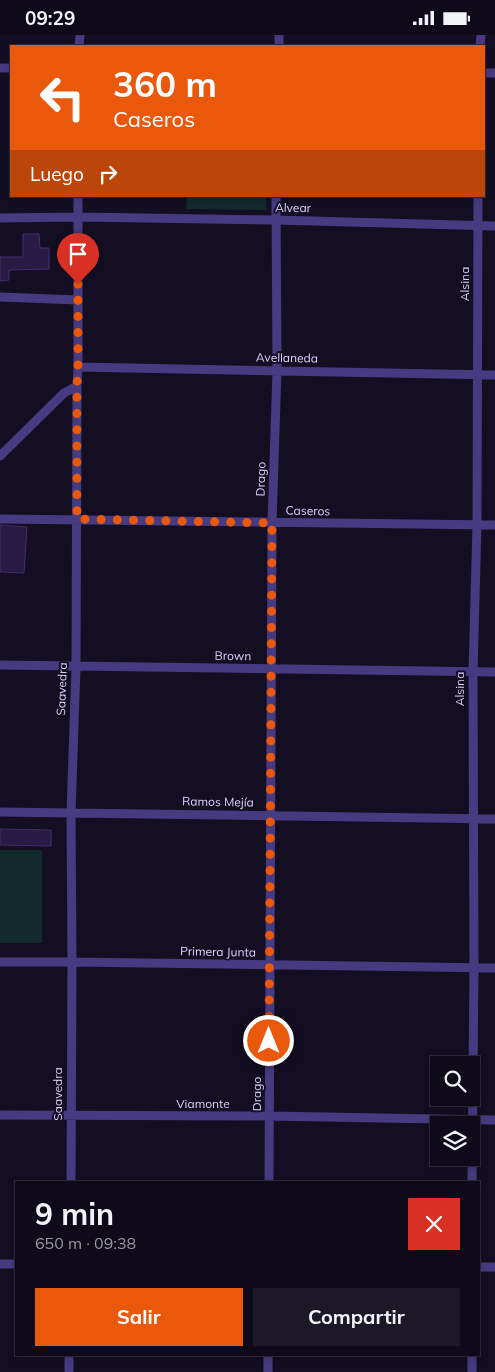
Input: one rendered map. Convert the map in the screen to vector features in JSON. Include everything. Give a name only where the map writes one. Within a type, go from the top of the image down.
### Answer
[{"type":"street","name":"Saavedra","points":[[71,1181],[71,813],[76,667],[78,197]]},
{"type":"street","name":"Drago","points":[[269,1181],[272,523],[277,370],[276,197]]},
{"type":"street","name":"Alsina","points":[[473,1116],[472,819],[477,525],[478,197]]},
{"type":"street","name":"Alvear","points":[[0,218],[78,217],[276,220],[495,226]]},
{"type":"street","points":[[0,297],[78,300]]},
{"type":"street","name":"Avellaneda","points":[[78,367],[495,375]]},
{"type":"street","points":[[0,456],[64,393],[77,386]]},
{"type":"street","name":"Caseros","points":[[0,519],[495,525]]},
{"type":"street","name":"Brown","points":[[0,665],[495,672]]},
{"type":"street","name":"Ramos Mejía","points":[[0,812],[495,819]]},
{"type":"street","name":"Primera Junta","points":[[0,962],[495,968]]},
{"type":"street","name":"Viamonte","points":[[0,1115],[269,1116],[430,1119]]},
{"type":"street","name":"Viamonte","points":[[480,1120],[495,1120]]},
{"type":"street","name":"Alsina","points":[[472,1166],[472,1181]]},
{"type":"street","points":[[0,1264],[15,1264]]},
{"type":"street","points":[[480,1267],[495,1267]]},
{"type":"street","points":[[69,1356],[69,1372]]},
{"type":"street","points":[[268,1356],[268,1372]]},
{"type":"street","points":[[472,1356],[472,1372]]},
{"type":"green space","points":[[187,197],[266,197],[266,210],[186,209]]},
{"type":"green space","points":[[0,850],[42,850],[42,943],[0,943]]},
{"type":"building","points":[[23,234],[39,234],[40,248],[49,248],[49,269],[9,270],[9,280],[0,281],[0,257],[23,257]]},
{"type":"building","points":[[0,525],[27,527],[24,573],[0,572]]},
{"type":"building","points":[[0,829],[51,830],[51,846],[0,845]]},
{"type":"route","points":[[78,284],[77,519],[272,523],[269,1041]]}]
